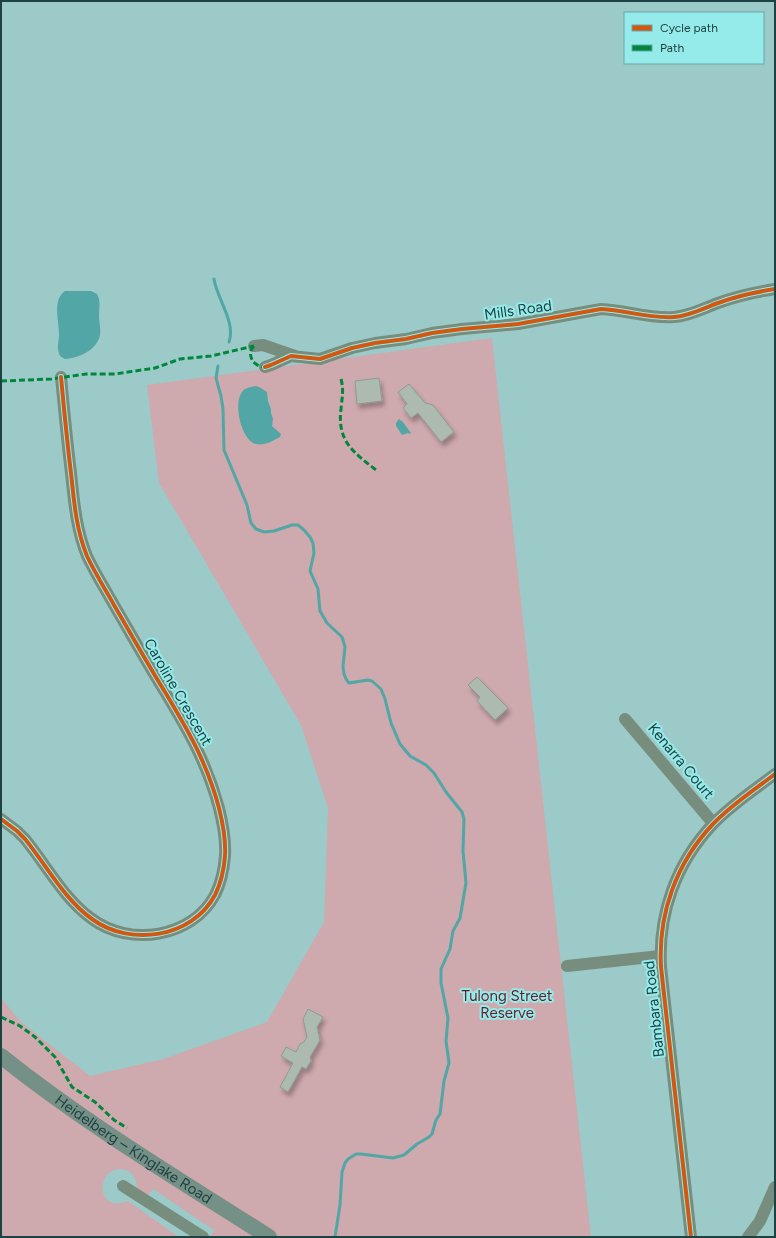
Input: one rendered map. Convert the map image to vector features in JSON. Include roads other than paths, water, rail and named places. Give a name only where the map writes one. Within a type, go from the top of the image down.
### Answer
[{"type":"main road","name":"Heidelberg – Kinglake Road","points":[[1,1056],[71,1109],[119,1142],[269,1237]]},
{"type":"street","name":"Mills Road","points":[[254,346],[263,345],[295,356],[308,359],[320,359],[369,344],[447,331],[518,324],[601,309],[659,317],[674,317],[688,314],[731,298],[775,289]]},
{"type":"street","name":"Mills Road","points":[[265,366],[272,365],[295,356]]},
{"type":"street","name":"Caroline Crescent","points":[[1,819],[25,839],[75,904],[92,919],[119,933],[139,936],[155,935],[185,924],[208,905],[214,896],[222,877],[225,855],[224,830],[217,801],[204,762],[190,732],[99,580],[82,543],[76,514],[61,377]]},
{"type":"street","name":"Kenarra Court","points":[[625,719],[714,823]]},
{"type":"street","name":"Bambara Road","points":[[691,1237],[660,956],[662,929],[672,889],[692,849],[714,823],[775,774]]},
{"type":"street","points":[[567,966],[660,956]]},
{"type":"street","points":[[123,1186],[203,1237]]},
{"type":"street","points":[[748,1237],[760,1221],[775,1187]]},
{"type":"water","points":[[65,291],[91,291],[97,294],[99,302],[100,335],[95,345],[87,352],[76,357],[65,359],[60,356],[58,350],[59,334],[57,305],[61,295]]},
{"type":"water","points":[[256,386],[267,392],[273,419],[272,426],[281,434],[277,439],[262,444],[256,444],[246,436],[240,421],[238,404],[239,397],[244,390]]},
{"type":"water","points":[[399,419],[411,433],[402,435],[396,426]]},
{"type":"waterway","points":[[214,279],[230,327],[229,342]]},
{"type":"waterway","points":[[218,366],[216,378],[223,409],[224,450],[247,505],[251,523],[256,529],[264,532],[274,531],[292,525],[298,525],[310,537],[313,543],[314,553],[310,571],[318,589],[320,611],[327,623],[342,637],[345,647],[343,666],[346,679],[349,683],[368,680],[372,681],[381,689],[391,723],[400,744],[410,756],[426,765],[434,773],[446,792],[462,812],[464,819],[463,851],[466,883],[460,918],[453,931],[450,949],[441,969],[441,983],[448,1018],[446,1041],[449,1063],[444,1081],[440,1114],[436,1120],[432,1134],[404,1155],[393,1158],[356,1154],[348,1159],[342,1172],[340,1205],[335,1237]]},
{"type":"park label","name":"Tulong Street Reserve","points":[[507,1004]]}]
